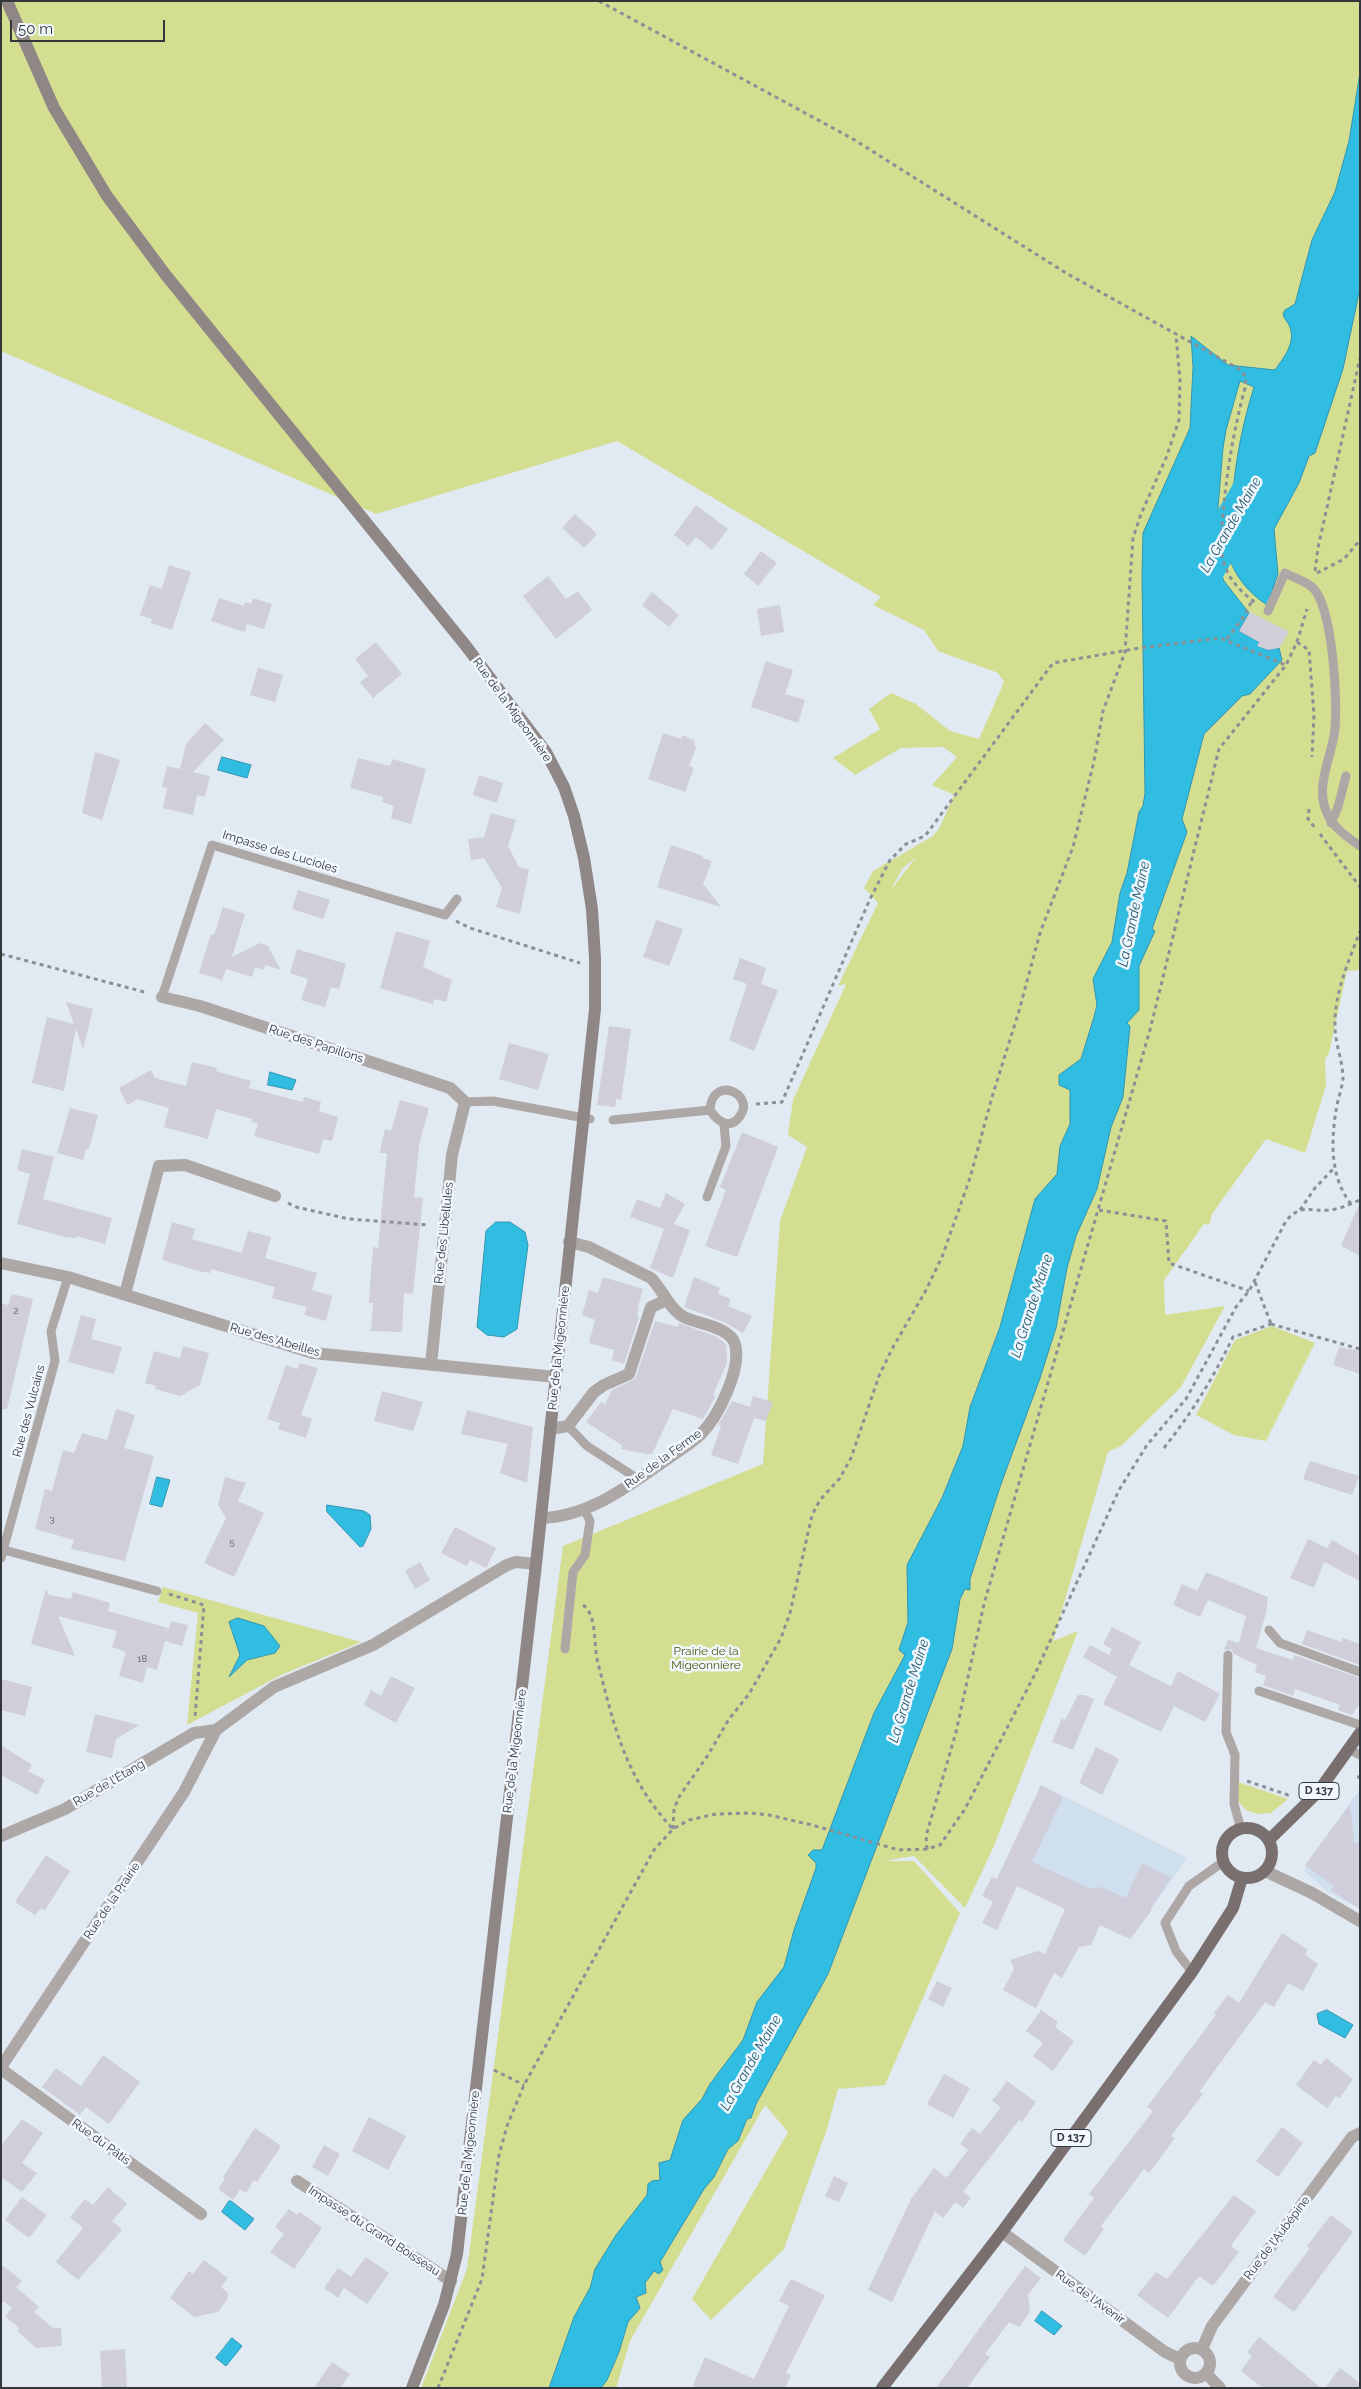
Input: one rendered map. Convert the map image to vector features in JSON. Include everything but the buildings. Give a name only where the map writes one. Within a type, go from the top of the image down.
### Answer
[{"type":"main road","name":"D 137","points":[[1269,1840],[1355,1753],[1360,1733]]},
{"type":"main road","points":[[1241,1829],[1257,1830],[1269,1840],[1273,1856],[1265,1872],[1250,1879],[1242,1878],[1227,1869],[1223,1862],[1223,1845],[1227,1838],[1241,1829]]},
{"type":"main road","name":"D 137","points":[[882,2388],[1002,2232],[1192,1972],[1233,1908],[1242,1878]]},
{"type":"street","name":"Rue de la Migeonnière","points":[[7,1],[54,108],[107,196],[165,274],[466,646],[546,752],[564,788],[574,816],[584,858],[592,909],[595,967],[595,1009],[587,1119],[569,1242],[536,1564],[462,2215],[451,2281],[412,2388]]},
{"type":"street","name":"Rue des Papillons","points":[[162,997],[200,1006],[450,1088],[464,1102]]},
{"type":"street","name":"Rue des Libellules","points":[[431,1365],[452,1155],[464,1102]]},
{"type":"street","points":[[125,1294],[158,1166],[185,1164],[276,1196]]},
{"type":"street","name":"Rue de la Ferme","points":[[541,1518],[562,1516],[584,1509],[638,1480],[701,1434],[723,1401],[731,1382],[735,1362],[735,1344],[728,1334],[683,1317],[667,1300],[659,1286],[651,1278],[590,1248],[569,1242]]},
{"type":"street","name":"Rue des Abeilles","points":[[1,1263],[68,1278],[125,1294],[313,1353],[556,1377]]},
{"type":"street","points":[[550,1429],[568,1426],[594,1392],[604,1384],[630,1374],[651,1308],[667,1300]]},
{"type":"street","points":[[216,1730],[274,1687],[373,1645],[507,1565],[516,1562],[536,1564]]},
{"type":"street","name":"Rue de l'Étang","points":[[1,1836],[65,1809],[194,1734],[216,1730]]},
{"type":"street","name":"Rue de la Prairie","points":[[1,2068],[184,1792],[216,1730]]},
{"type":"street","points":[[1265,1872],[1312,1893],[1360,1921]]},
{"type":"street","name":"Rue du Pâtis","points":[[1,2068],[201,2214]]},
{"type":"street","name":"Rue de l'Aubépine","points":[[1202,2349],[1212,2326],[1352,2138],[1360,2133]]},
{"type":"street","name":"Impasse du Grand Boisseau","points":[[297,2181],[451,2281]]},
{"type":"street","name":"Rue de l'Avenir","points":[[1002,2232],[1165,2352],[1180,2359]]},
{"type":"street","points":[[1189,2349],[1202,2349],[1210,2360],[1206,2374],[1198,2378],[1190,2377],[1181,2368],[1180,2359],[1189,2349]]},
{"type":"street","points":[[1206,2374],[1220,2388]]},
{"type":"lane","points":[[1268,611],[1285,573],[1313,587],[1326,612],[1333,650],[1334,733],[1323,785],[1324,805],[1331,823],[1341,833],[1360,846]]},
{"type":"lane","points":[[1331,823],[1338,807],[1346,776]]},
{"type":"lane","name":"Impasse des Lucioles","points":[[162,997],[212,845],[444,915]]},
{"type":"lane","points":[[444,915],[457,899]]},
{"type":"lane","points":[[720,1091],[735,1092],[741,1098],[743,1104],[739,1119],[724,1124],[716,1120],[710,1110],[713,1096],[720,1091]]},
{"type":"lane","points":[[464,1102],[493,1102],[587,1119]]},
{"type":"lane","points":[[612,1120],[710,1110]]},
{"type":"lane","points":[[707,1197],[726,1146],[724,1124]]},
{"type":"lane","name":"Rue des Vulcains","points":[[68,1278],[51,1331],[55,1361],[3,1554],[157,1590]]},
{"type":"lane","points":[[568,1426],[587,1446],[638,1480]]},
{"type":"lane","points":[[565,1649],[573,1572],[585,1555],[590,1521],[584,1509]]},
{"type":"lane","points":[[1269,1630],[1280,1643],[1360,1672]]},
{"type":"lane","points":[[1228,1655],[1226,1732],[1235,1755],[1234,1804],[1241,1829]]},
{"type":"lane","points":[[1259,1691],[1360,1725]]},
{"type":"lane","points":[[1192,1972],[1176,1951],[1165,1923],[1189,1886],[1223,1862]]},
{"type":"path","points":[[599,1],[853,139],[1066,273],[1241,370],[1246,378],[1227,468],[1222,559],[1232,581],[1241,593],[1268,611]]},
{"type":"path","points":[[673,1829],[674,1809],[679,1798],[708,1755],[729,1719],[749,1694],[781,1638],[790,1613],[812,1515],[820,1500],[840,1478],[851,1458],[879,1376],[892,1349],[926,1292],[942,1257],[970,1178],[992,1097],[1019,1012],[1044,918],[1073,847],[1094,761],[1103,711],[1124,652],[1133,538],[1141,514],[1166,458],[1179,420],[1180,380],[1176,335]]},
{"type":"path","points":[[927,1849],[926,1836],[956,1732],[984,1604],[1150,1030],[1220,749],[1285,665],[1297,642],[1313,587],[1318,548],[1360,358]]},
{"type":"path","points":[[1315,574],[1344,559],[1360,540]]},
{"type":"path","points":[[1227,639],[1242,619],[1252,601]]},
{"type":"path","points":[[743,1104],[782,1102],[866,907],[890,860],[906,844],[926,836],[1053,663],[1208,638],[1227,639],[1285,665]]},
{"type":"path","points":[[444,915],[470,928],[595,967]]},
{"type":"path","points":[[1351,1204],[1343,1194],[1335,1167],[1332,1135],[1343,1081],[1342,1062],[1335,1028],[1335,1008],[1344,973],[1360,931]]},
{"type":"path","points":[[1,954],[162,997]]},
{"type":"path","points":[[1300,1210],[1315,1188],[1335,1167]]},
{"type":"path","points":[[276,1196],[296,1207],[349,1219],[445,1226]]},
{"type":"path","points":[[438,2388],[482,2279],[499,2155],[507,2126],[524,2086],[654,1850],[673,1829],[689,1820],[716,1814],[768,1815],[906,1851],[927,1849],[940,1844],[965,1809],[1035,1674],[1119,1490],[1147,1445],[1186,1399],[1236,1307],[1250,1291],[1286,1221],[1293,1213],[1300,1210],[1330,1210],[1360,1200]]},
{"type":"path","points":[[1099,1210],[1166,1221],[1169,1263],[1250,1291]]},
{"type":"path","points":[[1255,1282],[1271,1324]]},
{"type":"path","points":[[1164,1448],[1192,1413],[1214,1377],[1232,1337],[1271,1324],[1360,1349]]},
{"type":"path","points":[[157,1590],[204,1605],[194,1734]]},
{"type":"path","points":[[570,1602],[582,1604],[592,1616],[597,1662],[624,1752],[634,1777],[646,1796],[673,1829]]},
{"type":"path","points":[[1235,1777],[1288,1795],[1295,1790]]},
{"type":"path","points":[[478,2067],[491,2068],[524,2086]]},
{"type":"shaded area","points":[[1041,1785],[1187,1858],[1130,1939],[998,1877]]},
{"type":"shaded area","points":[[1360,1792],[1360,1909],[1328,1892],[1304,1871],[1356,1794]]},
{"type":"green space","name":"Prairie de la Migeonnière","points":[[1,1],[1360,1],[1360,970],[1347,971],[1329,1053],[1325,1059],[1326,1086],[1305,1153],[1266,1139],[1212,1214],[1209,1225],[1204,1224],[1164,1280],[1165,1315],[1225,1306],[1181,1387],[1121,1446],[1108,1452],[1053,1641],[1078,1631],[994,1846],[965,1908],[914,1856],[884,1861],[914,1861],[960,1913],[885,2085],[838,2089],[827,2129],[784,2249],[711,2320],[692,2299],[788,2132],[765,2105],[630,2341],[616,2388],[421,2388],[467,2269],[563,1546],[763,1464],[780,1221],[807,1147],[788,1135],[793,1100],[848,980],[846,984],[838,986],[878,903],[864,888],[873,871],[933,836],[940,827],[954,795],[932,785],[957,757],[943,747],[901,748],[855,775],[833,758],[880,729],[869,709],[891,693],[916,704],[950,731],[979,739],[1004,682],[998,673],[938,651],[924,630],[873,605],[881,597],[617,441],[376,514],[1,351]],"holes":[[[916,857],[891,890],[902,869]]]},
{"type":"green space","points":[[1272,1326],[1315,1343],[1266,1441],[1234,1435],[1196,1415],[1235,1340]]},
{"type":"green space","points":[[163,1587],[361,1642],[281,1675],[187,1725],[198,1613],[158,1602]]},
{"type":"green space","points":[[1238,1782],[1288,1799],[1271,1813],[1257,1814],[1246,1810],[1238,1801]]},
{"type":"water","points":[[1360,73],[1360,288],[1343,369],[1315,453],[1309,456],[1299,483],[1274,529],[1278,574],[1267,605],[1244,584],[1235,571],[1228,553],[1238,456],[1244,422],[1254,387],[1240,381],[1226,430],[1223,448],[1214,555],[1224,581],[1249,613],[1239,631],[1259,642],[1258,646],[1268,650],[1279,648],[1282,660],[1250,694],[1242,696],[1204,734],[1182,819],[1187,832],[1152,929],[1155,931],[1139,966],[1139,1010],[1127,1023],[1130,1026],[1123,1097],[1111,1127],[1097,1189],[1076,1236],[1067,1268],[1056,1328],[1040,1378],[1001,1484],[970,1579],[970,1590],[965,1589],[960,1599],[952,1649],[828,1974],[756,2104],[751,2118],[747,2119],[738,2141],[728,2149],[714,2177],[704,2189],[660,2262],[663,2270],[659,2274],[654,2271],[645,2283],[646,2293],[636,2297],[640,2308],[628,2322],[619,2352],[607,2380],[601,2388],[549,2388],[574,2317],[590,2288],[595,2269],[616,2235],[647,2195],[648,2184],[652,2181],[660,2180],[659,2163],[670,2160],[683,2120],[702,2099],[710,2084],[743,2040],[757,2002],[784,1967],[794,1930],[816,1868],[816,1863],[808,1855],[813,1850],[822,1850],[874,1713],[905,1655],[899,1650],[908,1622],[907,1565],[942,1498],[963,1446],[970,1407],[1000,1327],[1035,1199],[1057,1174],[1060,1146],[1070,1124],[1070,1090],[1059,1085],[1059,1075],[1081,1059],[1097,1005],[1093,979],[1112,942],[1120,893],[1127,873],[1139,812],[1143,806],[1145,793],[1143,533],[1190,428],[1193,367],[1191,336],[1228,365],[1275,370],[1282,360],[1288,349],[1291,337],[1289,325],[1283,314],[1285,310],[1295,304],[1312,240],[1335,192],[1349,141]]},
{"type":"water","points":[[222,757],[251,765],[247,778],[218,770]]},
{"type":"water","points":[[270,1072],[296,1080],[292,1090],[268,1085]]},
{"type":"water","points":[[496,1222],[510,1222],[525,1232],[528,1245],[517,1329],[504,1337],[487,1335],[477,1327],[486,1231]]},
{"type":"water","points":[[157,1477],[170,1480],[162,1507],[150,1504]]},
{"type":"water","points":[[327,1505],[364,1511],[370,1515],[371,1529],[363,1546],[360,1547],[327,1512]]},
{"type":"water","points":[[238,1618],[264,1626],[280,1646],[275,1653],[247,1660],[229,1677],[240,1655],[229,1622]]},
{"type":"water","points":[[1327,2010],[1353,2025],[1345,2038],[1319,2024],[1317,2014]]},
{"type":"water","points":[[229,2201],[254,2219],[245,2230],[222,2212]]},
{"type":"water","points":[[1042,2311],[1062,2326],[1054,2335],[1035,2321]]},
{"type":"water","points":[[232,2338],[242,2346],[226,2366],[216,2358]]},
{"type":"waterway","name":"La Grande Maine","points":[[1190,601],[1190,596],[1255,484]]}]
